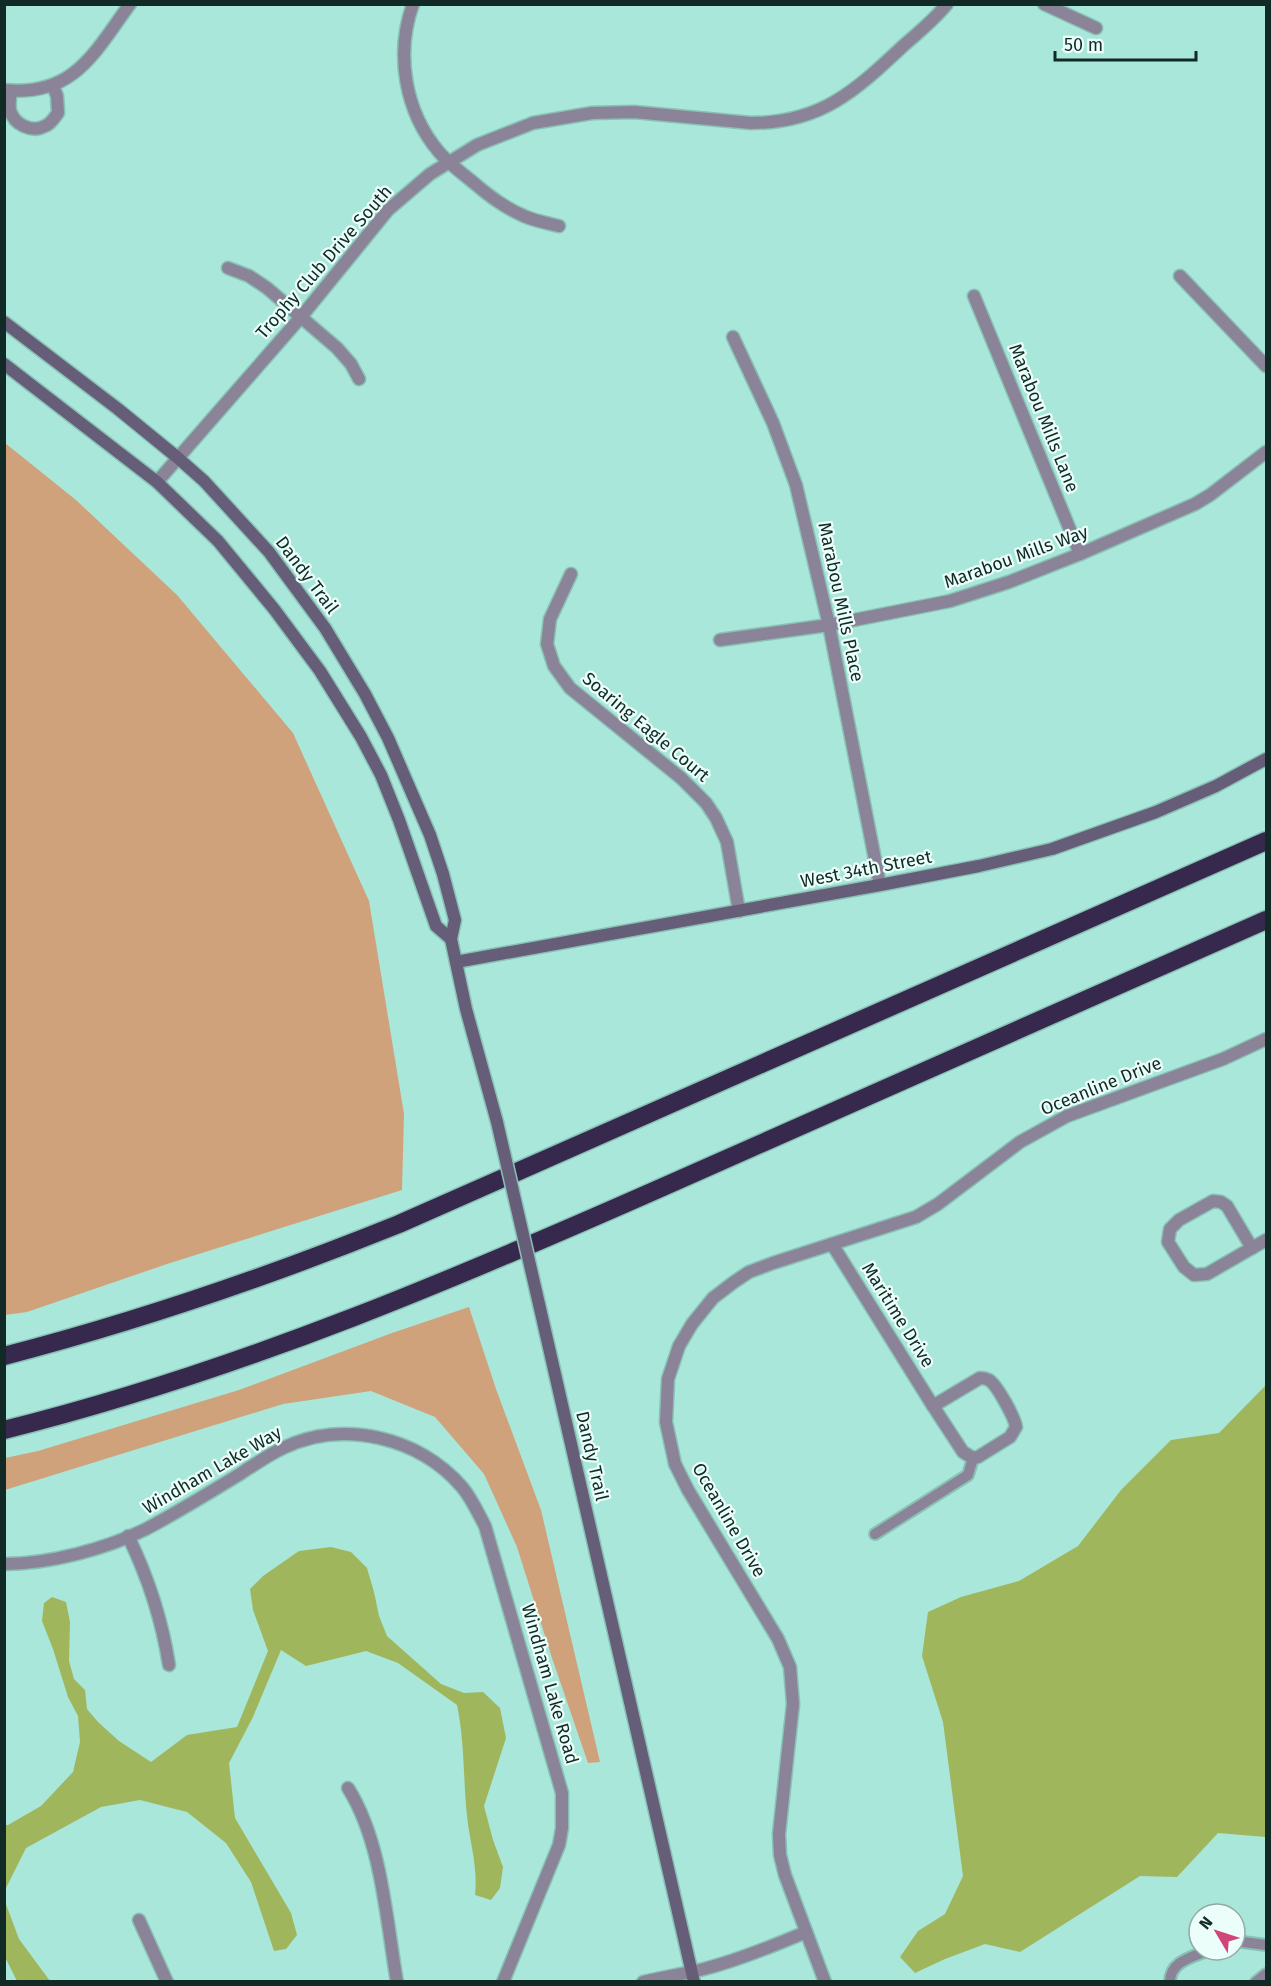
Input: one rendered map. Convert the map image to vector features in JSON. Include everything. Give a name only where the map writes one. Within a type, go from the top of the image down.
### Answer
[{"type":"highway","points":[[4,1356],[214,1293],[399,1224],[1266,841]]},
{"type":"highway","points":[[4,1430],[124,1397],[263,1352],[412,1295],[1266,920]]},
{"type":"main road","name":"Dandy Trail","points":[[4,322],[178,458],[204,482],[269,552],[325,628],[365,694],[396,756],[430,835],[455,920],[451,939],[466,1009],[497,1122],[693,1977]]},
{"type":"main road","name":"Dandy Trail","points":[[4,364],[157,482],[218,541],[274,609],[320,671],[361,737],[381,775],[399,820],[436,926],[451,939]]},
{"type":"main road","name":"West 34th Street","points":[[456,962],[880,885],[1052,849],[1156,812],[1216,786],[1266,759]]},
{"type":"street","points":[[53,86],[57,96],[58,112],[47,126],[26,127],[15,120],[10,109],[8,90],[20,92],[53,86],[84,66],[130,4]]},
{"type":"street","points":[[413,4],[404,48],[407,86],[414,111],[433,145],[448,162],[493,199],[535,220],[559,226]]},
{"type":"street","name":"Trophy Club Drive South","points":[[157,482],[301,317],[388,210],[430,174],[448,162],[477,145],[521,127],[592,113],[634,112],[751,123],[769,123],[812,114],[835,103],[864,84],[947,4]]},
{"type":"street","points":[[1044,4],[1096,28]]},
{"type":"street","points":[[228,268],[260,283],[301,317],[343,354],[359,379]]},
{"type":"street","points":[[1180,276],[1266,366]]},
{"type":"street","name":"Marabou Mills Lane","points":[[974,296],[1080,554]]},
{"type":"street","name":"Marabou Mills Place","points":[[733,337],[773,423],[796,485],[829,625],[880,885]]},
{"type":"street","name":"Marabou Mills Way","points":[[720,640],[829,625],[950,601],[1009,582],[1195,504],[1266,452]]},
{"type":"street","name":"Soaring Eagle Court","points":[[572,574],[550,619],[548,644],[554,666],[570,688],[681,778],[706,803],[727,842],[739,911]]},
{"type":"street","name":"Oceanline Drive","points":[[825,1982],[785,1875],[780,1845],[780,1824],[793,1704],[790,1667],[778,1639],[679,1473],[668,1439],[665,1405],[668,1379],[679,1346],[701,1310],[748,1272],[916,1217],[938,1204],[1020,1142],[1066,1116],[1223,1059],[1266,1039]]},
{"type":"street","points":[[1252,1248],[1229,1208],[1221,1202],[1213,1201],[1179,1220],[1170,1229],[1170,1244],[1184,1267],[1194,1275],[1207,1274],[1266,1240]]},
{"type":"street","name":"Maritime Drive","points":[[832,1244],[963,1452],[973,1458]]},
{"type":"street","points":[[933,1406],[975,1380],[985,1378],[993,1384],[1016,1427],[1010,1437],[973,1458]]},
{"type":"street","name":"Windham Lake Way","points":[[4,1564],[69,1555],[128,1536],[183,1509],[283,1448],[299,1442],[315,1437],[341,1434],[367,1435],[385,1439]]},
{"type":"street","name":"Windham Lake Road","points":[[385,1439],[416,1451],[444,1470],[463,1489],[485,1526],[560,1785],[562,1828],[559,1845],[503,1982]]},
{"type":"street","points":[[128,1536],[150,1587],[162,1626],[169,1665]]},
{"type":"street","points":[[348,1788],[360,1807],[372,1841],[397,1982]]},
{"type":"street","points":[[139,1920],[167,1982]]},
{"type":"street","points":[[643,1982],[693,1977],[806,1932]]},
{"type":"lane","points":[[875,1534],[968,1475],[973,1458]]},
{"type":"lane","points":[[1247,1943],[1266,1945]]},
{"type":"lane","points":[[1170,1982],[1170,1974],[1176,1964],[1187,1959]]},
{"type":"lane","points":[[1256,1982],[1266,1974]]},
{"type":"shaded area","points":[[5,443],[76,500],[177,595],[293,733],[369,901],[404,1114],[402,1190],[167,1264],[27,1312],[5,1315]]},
{"type":"shaded area","points":[[469,1307],[496,1389],[541,1510],[600,1762],[588,1763],[517,1547],[484,1474],[435,1417],[371,1391],[283,1404],[5,1490],[5,1458],[38,1451],[239,1390]]},
{"type":"shaded area","points":[[1266,1385],[1266,1837],[1218,1833],[1177,1877],[1140,1876],[1020,1952],[985,1944],[915,1973],[900,1957],[918,1931],[945,1914],[963,1876],[943,1722],[922,1656],[928,1612],[961,1597],[1019,1581],[1078,1546],[1121,1490],[1171,1440],[1219,1433]]},
{"type":"shaded area","points":[[331,1547],[351,1552],[367,1568],[379,1616],[387,1636],[441,1684],[464,1693],[483,1692],[500,1708],[506,1738],[484,1806],[503,1867],[500,1888],[491,1900],[475,1895],[475,1865],[467,1816],[463,1747],[457,1705],[398,1663],[366,1651],[306,1666],[281,1650],[253,1717],[229,1763],[235,1818],[291,1913],[297,1935],[286,1949],[274,1951],[251,1882],[226,1843],[187,1812],[140,1800],[101,1807],[26,1848],[5,1890],[5,1825],[41,1806],[73,1772],[80,1742],[78,1716],[68,1697],[42,1621],[44,1603],[52,1597],[66,1602],[70,1622],[69,1661],[74,1679],[85,1690],[87,1709],[119,1741],[151,1762],[187,1735],[237,1727],[268,1651],[253,1610],[250,1589],[263,1576],[299,1551]]},
{"type":"shaded area","points":[[4,1899],[19,1939],[50,1981],[17,1981],[5,1957]]}]
